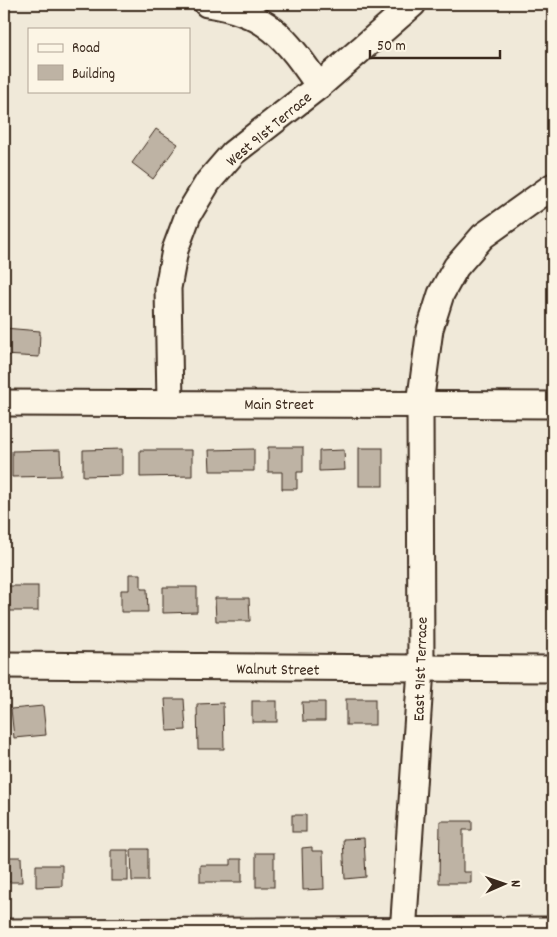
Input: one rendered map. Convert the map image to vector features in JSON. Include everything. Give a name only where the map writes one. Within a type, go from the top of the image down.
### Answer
[{"type":"street","points":[[207,4],[229,7],[268,24],[291,45],[319,86]]},
{"type":"street","name":"West 91st Terrace","points":[[170,403],[168,288],[175,250],[188,215],[208,182],[233,154],[319,86],[413,4]]},
{"type":"street","name":"East 91st Terrace","points":[[403,931],[421,669],[420,404],[430,330],[441,294],[456,267],[483,236],[553,186]]},
{"type":"street","name":"Main Street","points":[[4,403],[553,404]]},
{"type":"street","name":"Walnut Street","points":[[4,665],[553,669]]},
{"type":"street","points":[[4,932],[553,930]]},
{"type":"building","points":[[156,129],[178,144],[153,179],[132,163]]},
{"type":"building","points":[[4,328],[40,331],[39,357],[4,355]]},
{"type":"building","points":[[268,447],[303,447],[303,472],[297,472],[297,489],[282,489],[282,472],[268,472]]},
{"type":"building","points":[[359,448],[383,448],[383,486],[359,486]]},
{"type":"building","points":[[122,449],[122,475],[83,476],[83,450]]},
{"type":"building","points":[[254,449],[254,471],[210,471],[209,450]]},
{"type":"building","points":[[60,450],[61,476],[12,477],[12,451]]},
{"type":"building","points":[[140,450],[192,450],[192,476],[140,477]]},
{"type":"building","points":[[344,450],[345,470],[319,471],[319,451]]},
{"type":"building","points":[[129,574],[141,574],[141,589],[147,589],[148,612],[121,612],[121,590],[129,590]]},
{"type":"building","points":[[4,586],[38,586],[38,611],[4,611]]},
{"type":"building","points":[[163,587],[197,587],[197,612],[163,613]]},
{"type":"building","points":[[215,598],[249,598],[250,621],[216,621]]},
{"type":"building","points":[[165,699],[184,699],[186,730],[167,731]]},
{"type":"building","points":[[346,699],[375,699],[375,725],[346,725]]},
{"type":"building","points":[[252,701],[277,701],[277,722],[252,722]]},
{"type":"building","points":[[302,702],[325,702],[325,721],[303,721]]},
{"type":"building","points":[[223,703],[224,749],[198,749],[197,704]]},
{"type":"building","points":[[43,706],[46,735],[14,738],[11,709]]},
{"type":"building","points":[[292,815],[306,815],[306,832],[292,832]]},
{"type":"building","points":[[440,821],[472,821],[472,830],[463,830],[463,872],[471,872],[471,883],[439,883]]},
{"type":"building","points":[[364,838],[366,877],[345,879],[343,839]]},
{"type":"building","points":[[312,847],[312,851],[323,851],[324,889],[303,890],[302,848]]},
{"type":"building","points":[[131,849],[148,849],[148,881],[132,881]]},
{"type":"building","points":[[111,850],[128,850],[128,881],[111,881]]},
{"type":"building","points":[[256,853],[274,853],[274,887],[256,887]]},
{"type":"building","points":[[4,857],[21,857],[22,882],[4,882]]},
{"type":"building","points":[[231,859],[242,859],[242,882],[200,882],[200,865],[231,865]]},
{"type":"building","points":[[36,865],[62,865],[62,886],[36,887]]}]
